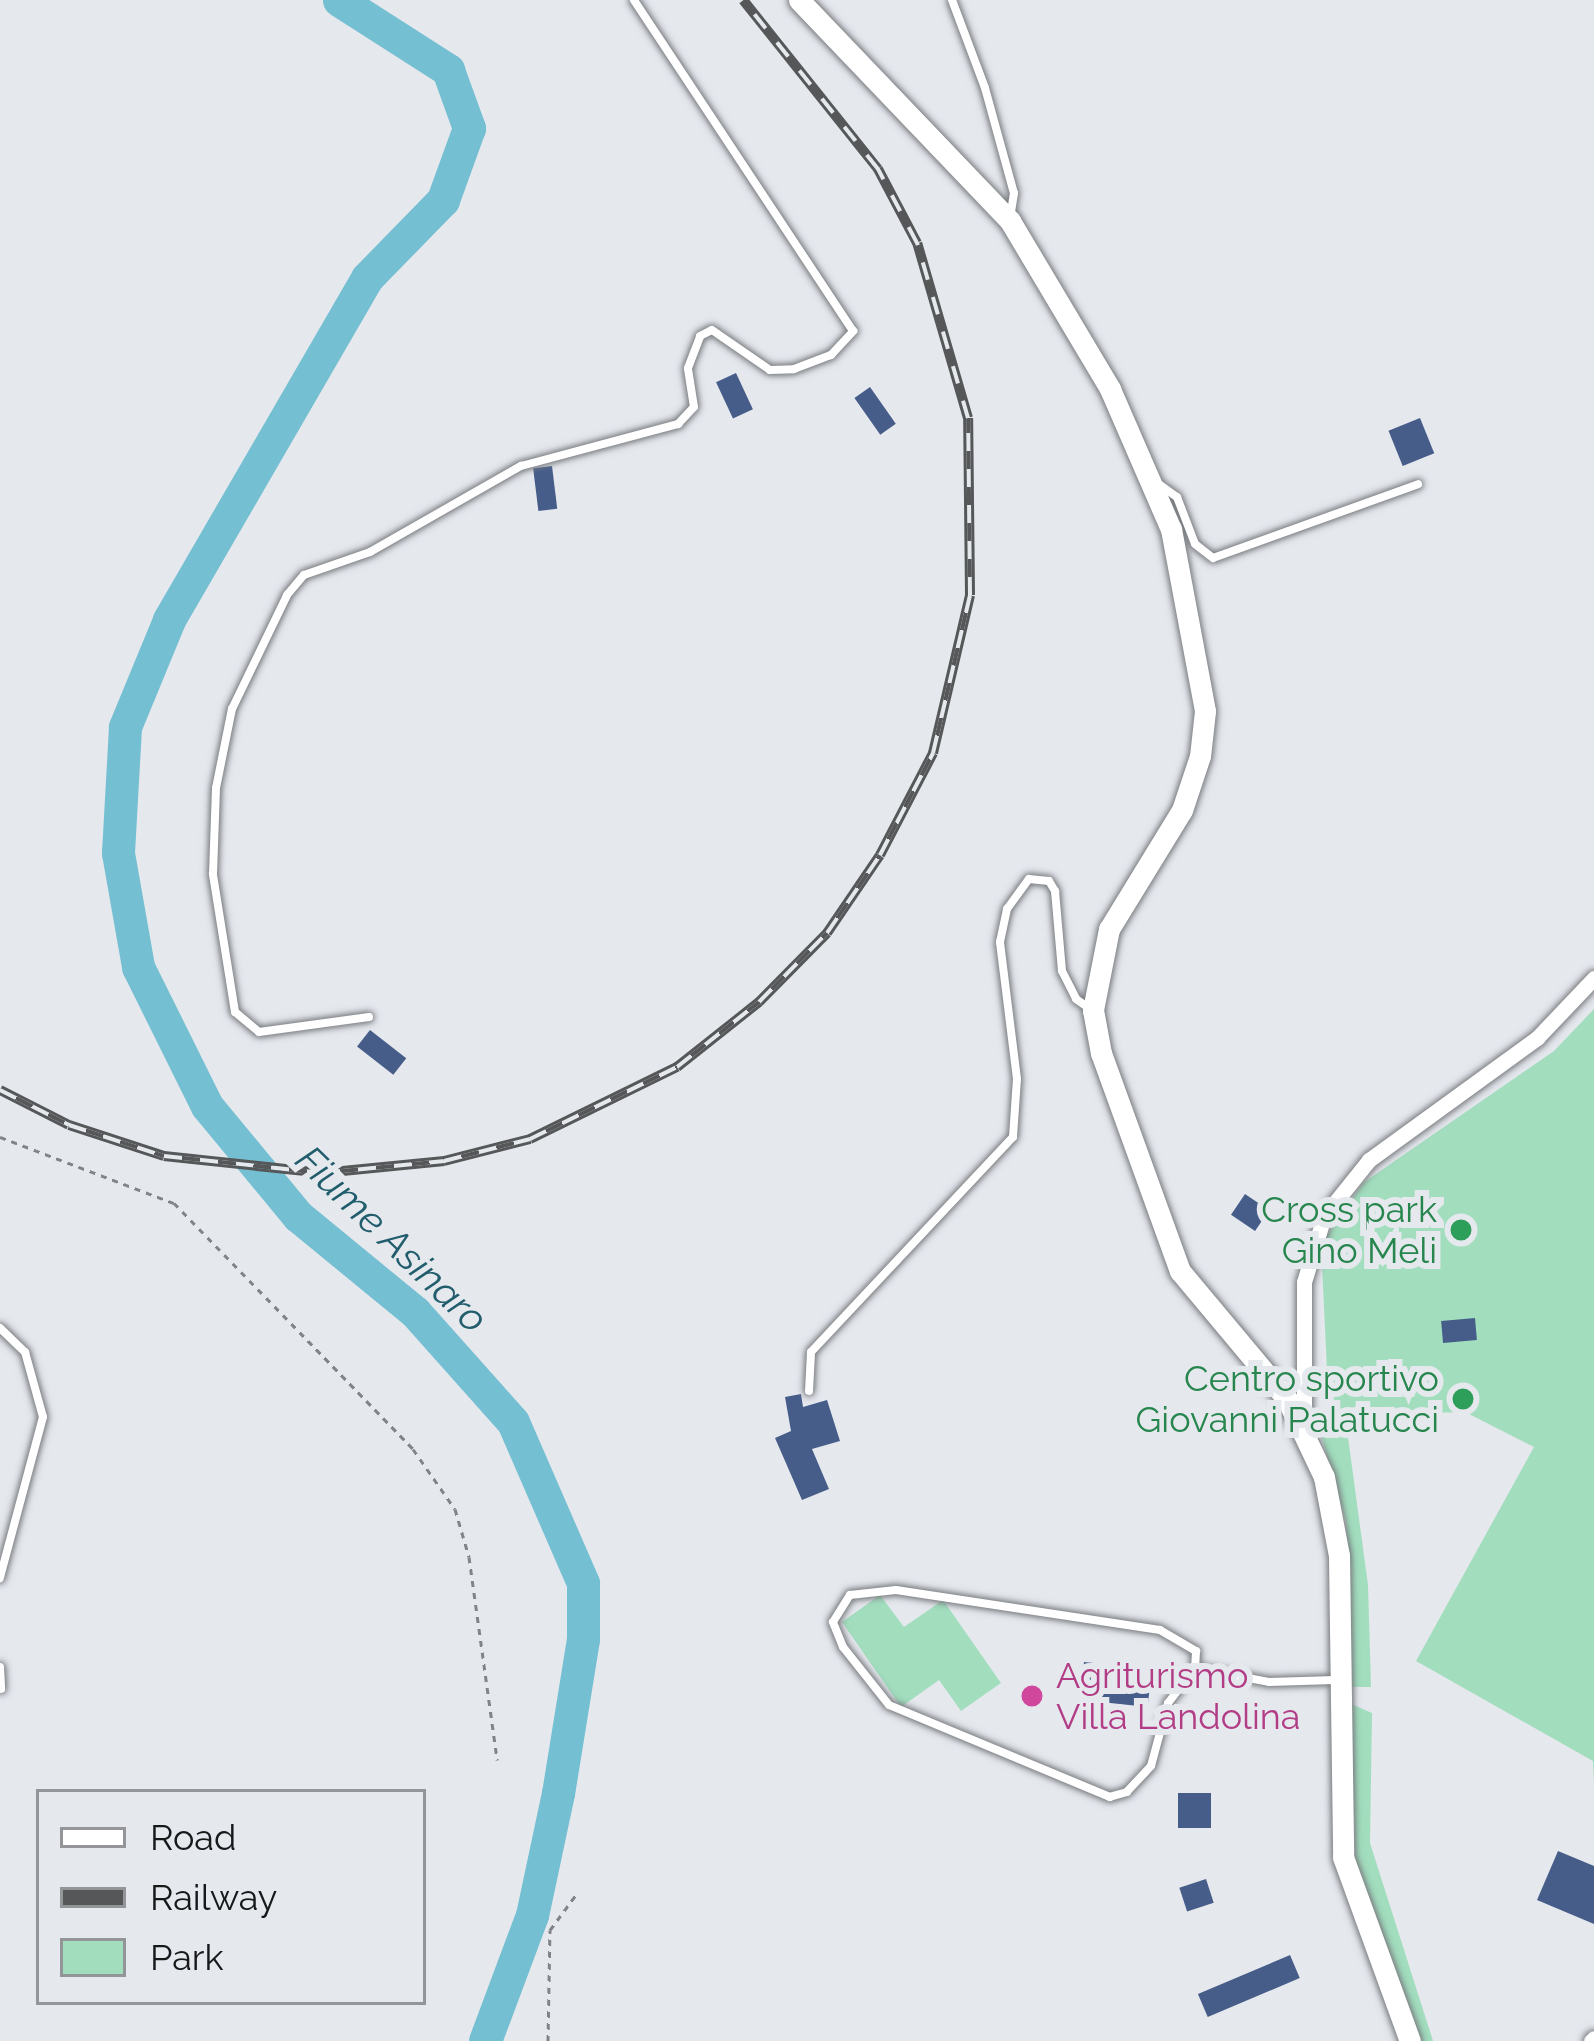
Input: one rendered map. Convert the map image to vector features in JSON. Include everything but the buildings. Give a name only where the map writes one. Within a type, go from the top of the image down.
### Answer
[{"type":"main road","points":[[799,0],[1010,221],[1155,482],[1197,658],[1200,756],[1183,810],[1109,929],[1093,1010],[1101,1053],[1180,1270],[1304,1423],[1334,1513],[1342,1681],[1343,1857],[1410,2041]]},
{"type":"street","points":[[1304,1423],[1304,1282],[1324,1216],[1369,1160],[1537,1039],[1594,978]]},
{"type":"lane","points":[[369,1017],[259,1032],[235,1012],[213,874],[216,788],[232,709],[287,595],[304,575],[370,552],[521,466],[678,424],[694,407],[688,368],[700,336],[712,331],[770,370],[831,355],[853,331],[846,310],[702,112],[634,0]]},
{"type":"lane","points":[[952,0],[1014,193],[1010,221]]},
{"type":"lane","points":[[1155,482],[1177,497],[1195,544],[1213,558],[1418,484]]},
{"type":"lane","points":[[809,1390],[811,1352],[1013,1137],[1017,1079],[1000,942],[1007,909],[1029,878],[1048,880],[1054,891],[1062,971],[1076,999],[1093,1010]]},
{"type":"lane","points":[[0,1328],[25,1352],[44,1417],[0,1578]]},
{"type":"lane","points":[[896,1590],[1160,1630],[1196,1651],[1195,1668],[1173,1691],[1151,1766],[1119,1798],[890,1705],[842,1647],[833,1622],[850,1595],[896,1590]]},
{"type":"lane","points":[[0,1667],[1,1688]]},
{"type":"lane","points":[[1195,1668],[1270,1682],[1342,1681]]},
{"type":"path","points":[[0,1137],[174,1203],[413,1449],[455,1509],[469,1557],[497,1760]]},
{"type":"path","points":[[548,2041],[550,1930],[578,1892]]},
{"type":"green space","name":"Centro sportivo Giovanni Palatucci","points":[[1594,1009],[1594,1785],[1593,1761],[1416,1661],[1534,1447],[1465,1412],[1345,1415],[1368,1585],[1371,1687],[1352,1687],[1346,1522],[1322,1438],[1344,1415],[1328,1392],[1321,1244],[1363,1183],[1554,1051]]},
{"type":"green space","points":[[880,1595],[904,1627],[943,1600],[1001,1683],[961,1711],[939,1680],[901,1707],[842,1622]]},
{"type":"green space","points":[[1351,1704],[1372,1713],[1370,1843],[1433,2041],[1421,2041],[1356,1882]]},
{"type":"waterway","name":"Fiume Asinaro","points":[[339,0],[448,70],[469,128],[443,200],[367,278],[169,620],[125,727],[118,853],[138,967],[207,1106],[298,1216],[415,1312],[513,1422],[583,1583],[583,1639],[532,1915],[485,2041]]},
{"type":"waterway","points":[[488,2032],[496,2041]]},
{"type":"railway","points":[[0,1090],[69,1125],[164,1156],[322,1173],[444,1161],[530,1139],[677,1067],[759,1002],[827,933],[880,855],[933,753],[970,595],[968,418],[917,243],[878,169],[743,0]]},
{"type":"place","name":"Cross park Gino Meli","points":[[1461,1230]]},
{"type":"place","name":"Centro sportivo Giovanni Palatucci","points":[[1463,1399]]},
{"type":"place","name":"Agriturismo Villa Landolina","points":[[1032,1696]]}]
